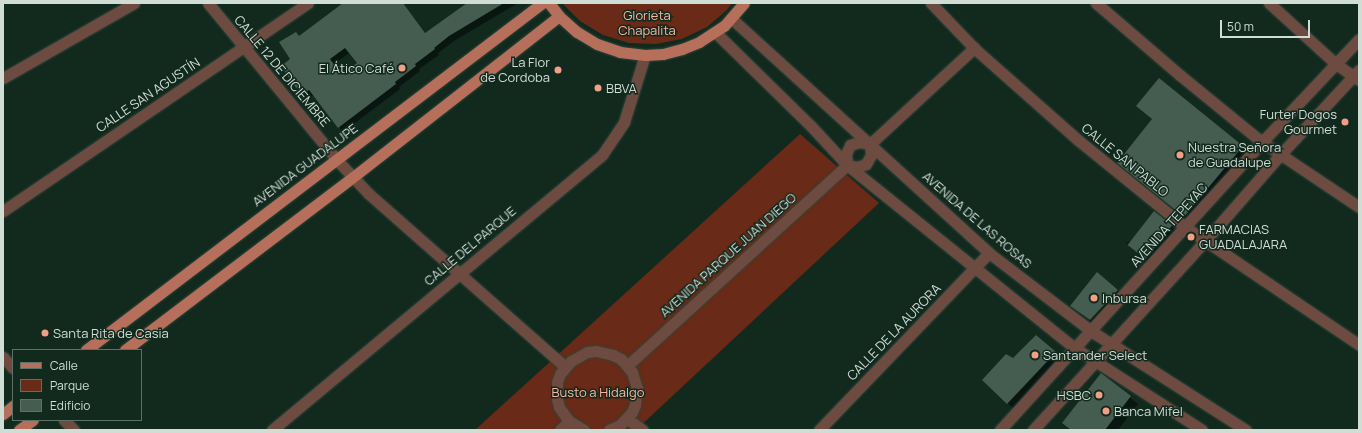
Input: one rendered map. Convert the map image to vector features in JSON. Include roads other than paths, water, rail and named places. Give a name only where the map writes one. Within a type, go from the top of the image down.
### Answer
[{"type":"main road","name":"AVENIDA GUADALUPE","points":[[87,349],[542,3]]},
{"type":"main road","points":[[549,3],[559,16],[577,32],[598,44],[620,52],[644,55],[663,54],[682,49],[699,42],[715,32],[731,18],[744,3]]},
{"type":"main road","points":[[126,349],[353,177],[559,16]]},
{"type":"main road","points":[[3,414],[12,407]]},
{"type":"main road","points":[[19,430],[31,421]]},
{"type":"street","points":[[3,78],[134,3]]},
{"type":"street","name":"CALLE 12 DE DICIEMBRE","points":[[208,3],[336,159],[369,194],[565,367]]},
{"type":"street","name":"CALLE SAN AGUSTÍN","points":[[3,211],[308,3]]},
{"type":"street","name":"CALLE SAN PABLO","points":[[931,3],[974,48],[1078,140],[1185,227],[1359,345]]},
{"type":"street","points":[[1096,3],[1181,76],[1262,142],[1359,207]]},
{"type":"street","points":[[1033,430],[1280,155],[1357,75],[1336,64],[1269,3]]},
{"type":"street","name":"AVENIDA DE LAS ROSAS","points":[[731,18],[989,253],[1091,331],[1246,430]]},
{"type":"street","points":[[715,32],[810,124],[847,165],[974,269],[1075,348],[1202,430]]},
{"type":"street","name":"AVENIDA TEPEYAC","points":[[1000,430],[1262,142],[1359,39]]},
{"type":"street","points":[[870,144],[974,48]]},
{"type":"street","name":"CALLE DEL PARQUE","points":[[272,430],[602,155],[624,122],[644,55]]},
{"type":"street","points":[[847,165],[846,154],[850,145],[859,142],[870,144]]},
{"type":"street","points":[[847,165],[857,167],[866,164],[871,155],[870,144]]},
{"type":"street","name":"AVENIDA PARQUE JUAN DIEGO","points":[[628,365],[847,165]]},
{"type":"street","name":"CALLE DE LA AURORA","points":[[820,430],[989,253]]},
{"type":"street","points":[[584,430],[569,421],[564,415],[557,399],[557,382],[565,367],[578,356],[596,351],[613,355],[628,365],[636,380],[637,388],[635,405],[627,419],[609,430]]},
{"type":"street","points":[[3,357],[12,367]]},
{"type":"street","points":[[627,419],[643,430]]},
{"type":"street","points":[[65,421],[74,430]]},
{"type":"street","points":[[560,430],[569,421]]},
{"type":"place","name":"El Ático Café","points":[[402,68]]},
{"type":"place","name":"La Flor de Cordoba","points":[[558,70]]},
{"type":"place","name":"BBVA","points":[[598,88]]},
{"type":"place","name":"Furter Dogos Gourmet","points":[[1345,122]]},
{"type":"place","name":"Nuestra Señora de Guadalupe","points":[[1180,155]]},
{"type":"place","name":"FARMACIAS GUADALAJARA","points":[[1191,237]]},
{"type":"place","name":"Inbursa","points":[[1094,298]]},
{"type":"place","name":"Santa Rita de Casia","points":[[45,333]]},
{"type":"place","name":"Santander Select","points":[[1035,355]]},
{"type":"place","name":"HSBC","points":[[1099,395]]},
{"type":"place","name":"Banca Mifel","points":[[1106,411]]},
{"type":"park label","name":"Glorieta Chapalita","points":[[647,24]]},
{"type":"park label","name":"Busto a Hidalgo","points":[[598,392]]}]
